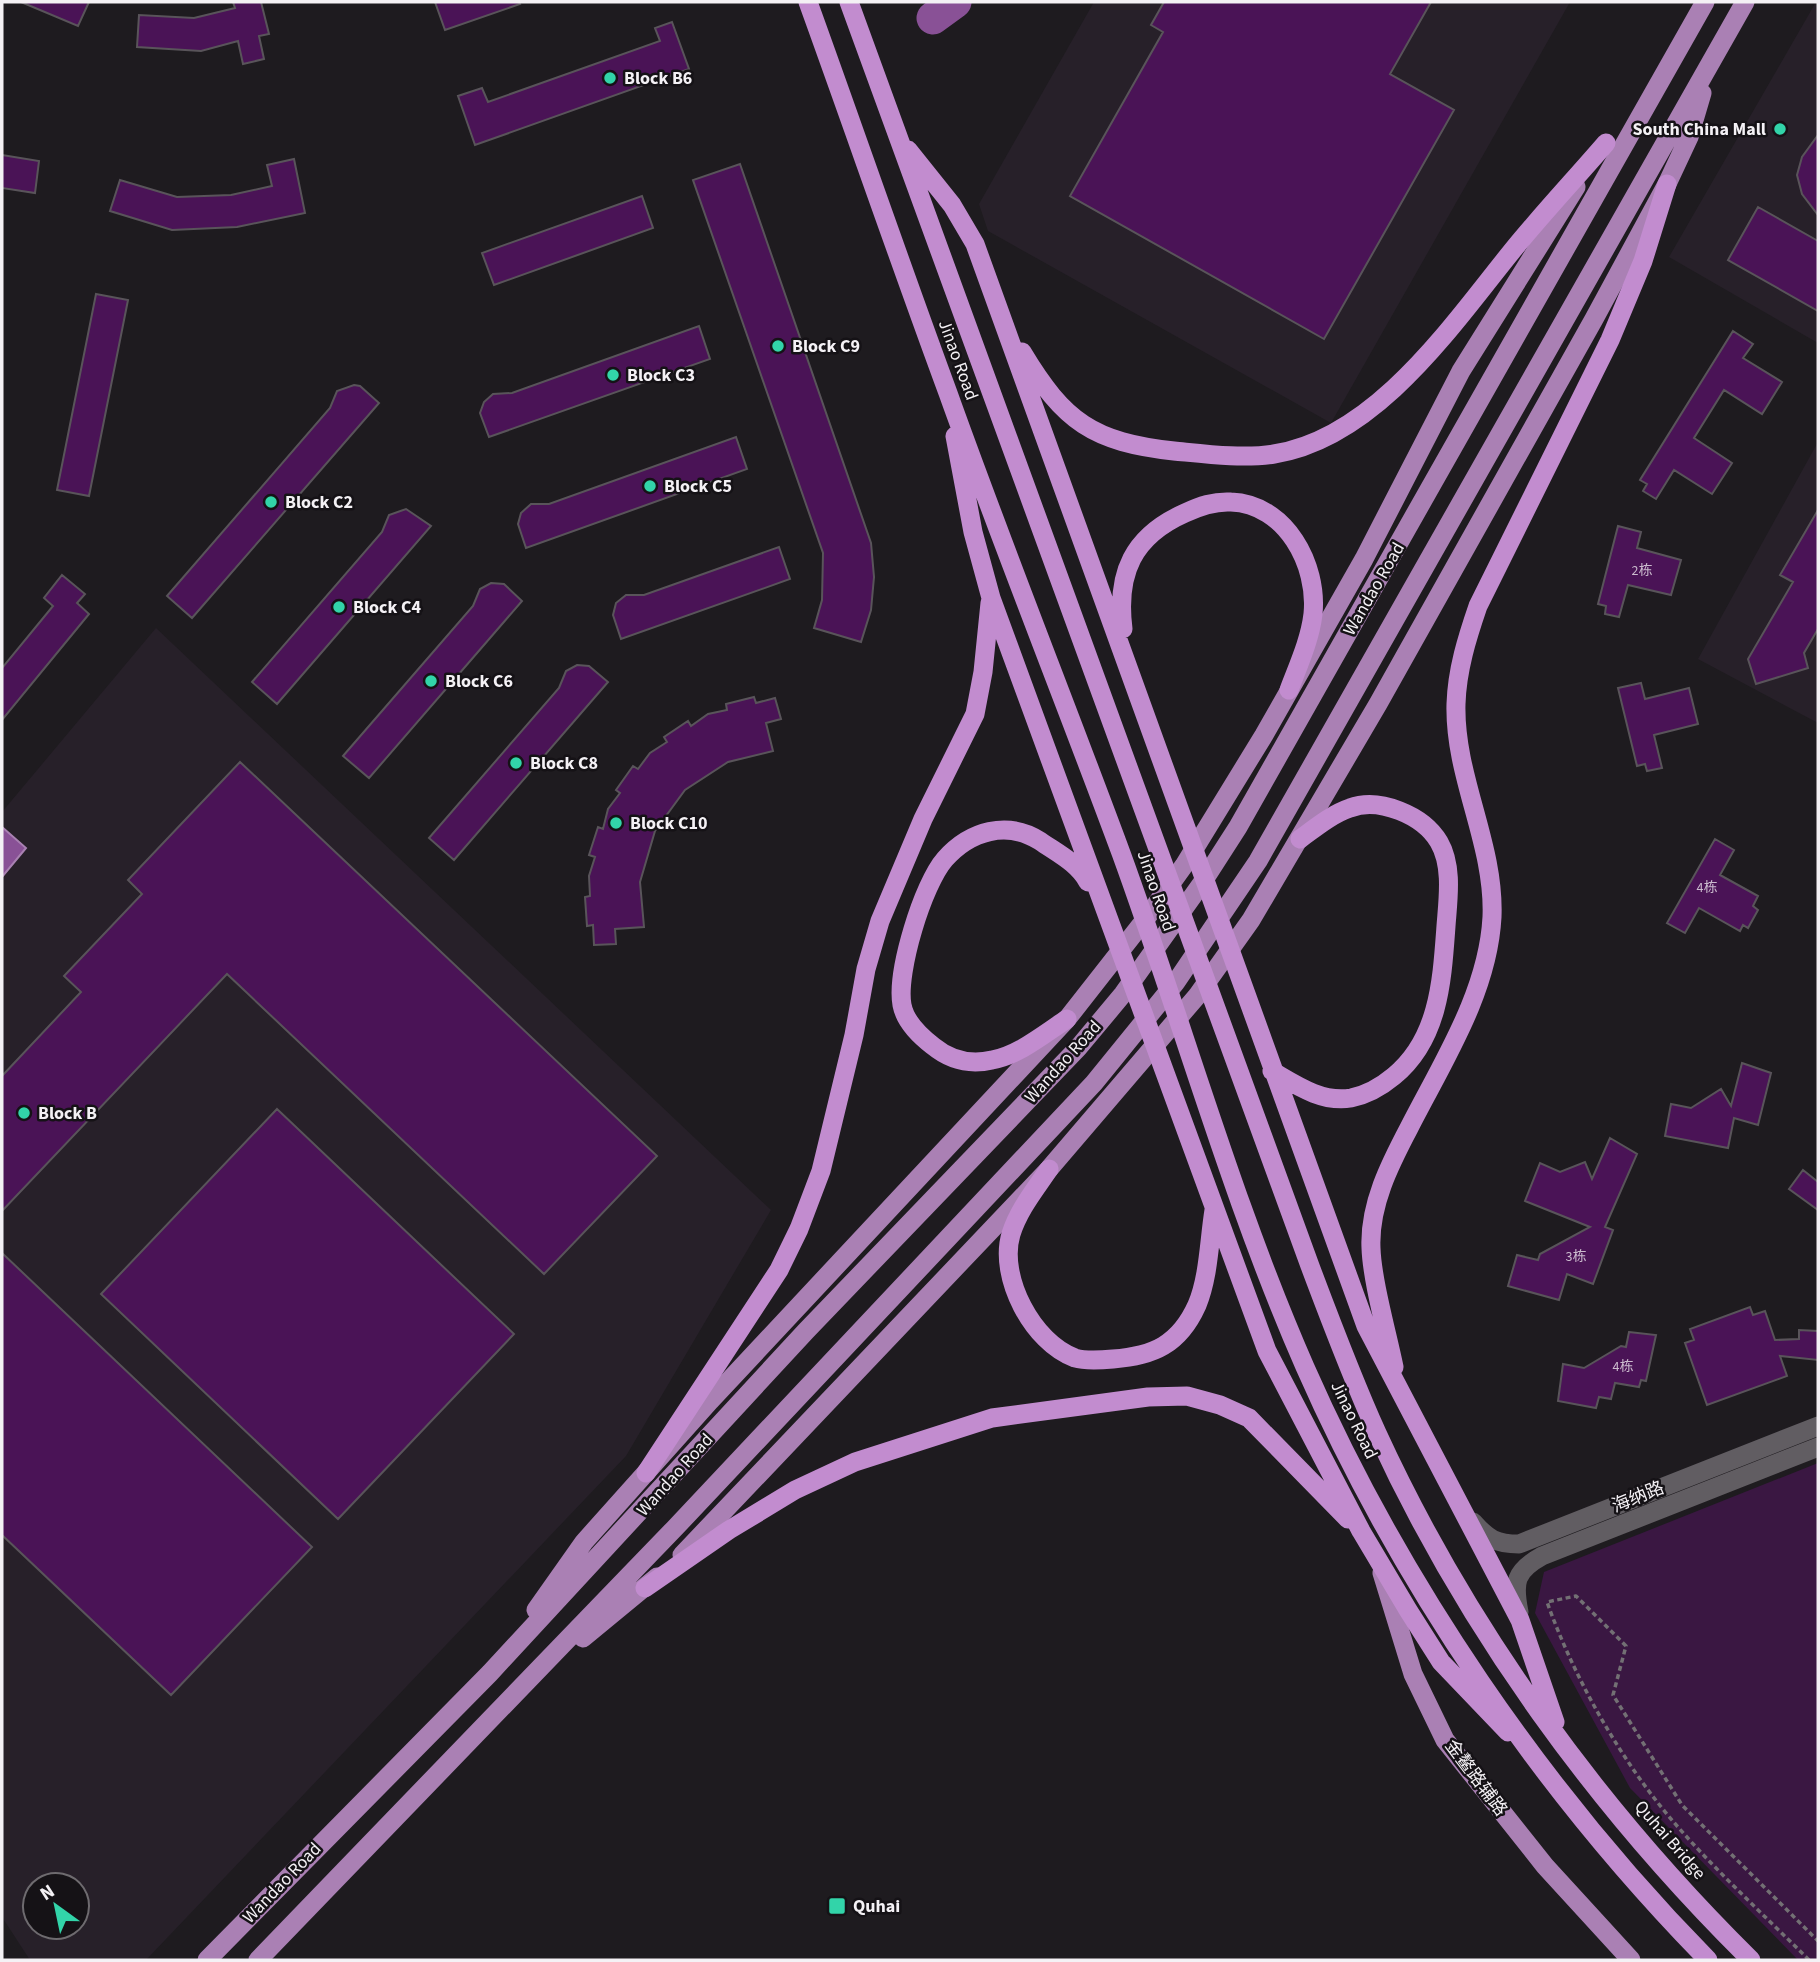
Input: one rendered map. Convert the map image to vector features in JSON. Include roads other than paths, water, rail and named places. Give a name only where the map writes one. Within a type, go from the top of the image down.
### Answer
[{"type":"highway","name":"Jinao Road","points":[[808,2],[949,396],[1122,856],[1270,1283],[1305,1368],[1387,1531],[1483,1685],[1538,1759]]},
{"type":"highway","name":"Jinao Road","points":[[849,2],[1341,1351],[1377,1434],[1430,1537],[1503,1658],[1562,1743]]},
{"type":"highway","points":[[898,138],[958,214],[975,244],[996,308],[1092,561],[1272,1071],[1366,1326],[1520,1620],[1562,1743]]},
{"type":"highway","points":[[996,308],[1037,377],[1085,428],[1128,446],[1198,453],[1274,454],[1313,442],[1349,422],[1415,370],[1513,250],[1606,143]]},
{"type":"highway","points":[[1399,1392],[1371,1248],[1377,1199],[1398,1149],[1460,1028],[1481,975],[1492,918],[1490,872],[1460,749],[1456,704],[1462,653],[1484,594],[1610,340],[1643,261],[1667,184]]},
{"type":"highway","points":[[949,396],[973,532],[991,598],[1267,1351],[1361,1531],[1441,1662],[1487,1713],[1538,1759],[1610,1850],[1708,1960]]},
{"type":"highway","points":[[1128,668],[1120,603],[1129,561],[1149,533],[1173,518],[1205,504],[1232,502],[1256,509],[1282,524],[1298,544],[1309,567],[1313,615],[1289,690]]},
{"type":"highway","points":[[646,1473],[779,1269],[799,1229],[821,1171],[854,1035],[866,969],[880,921],[923,819],[975,714],[983,672],[991,598]]},
{"type":"highway","points":[[1272,1071],[1324,1097],[1351,1098],[1383,1086],[1413,1061],[1431,1026],[1442,984],[1449,881],[1439,843],[1422,823],[1401,811],[1374,806],[1351,807],[1300,839]]},
{"type":"highway","points":[[1067,1020],[1020,1049],[994,1060],[970,1063],[945,1055],[919,1036],[902,1008],[899,979],[913,929],[944,860],[981,834],[1006,828],[1032,836],[1085,875],[1100,901]]},
{"type":"highway","points":[[1049,1169],[1018,1217],[1010,1236],[1009,1266],[1018,1303],[1056,1347],[1076,1358],[1105,1360],[1153,1354],[1173,1339],[1196,1307],[1204,1279],[1214,1205]]},
{"type":"highway","points":[[645,1588],[740,1523],[795,1490],[855,1462],[992,1418],[1148,1397],[1187,1396],[1220,1405],[1249,1418],[1361,1531]]},
{"type":"highway","name":"Quhai Bridge","points":[[1562,1743],[1635,1834],[1751,1960]]},
{"type":"main road","name":"Wandao Road","points":[[207,1960],[490,1673],[806,1331],[1078,1048],[1147,961],[1238,827],[1704,2]]},
{"type":"main road","name":"Wandao Road","points":[[258,1960],[520,1690],[1094,1083],[1176,982],[1258,861],[1745,2]]},
{"type":"main road","points":[[490,1673],[584,1542],[1067,1020],[1147,917],[1227,796],[1289,690],[1364,559],[1461,371],[1564,205],[1606,143],[1675,52]]},
{"type":"main road","points":[[520,1690],[645,1588],[700,1538],[1049,1169],[1197,996],[1273,884],[1300,839],[1667,184],[1689,137],[1711,61]]},
{"type":"main road","name":"金鳌路辅路","points":[[1379,1562],[1413,1674],[1445,1740],[1545,1866],[1631,1960]]},
{"type":"street","name":"海纳路","points":[[1466,1514],[1488,1539],[1501,1544],[1520,1544],[1818,1426]]},
{"type":"street","name":"海纳路","points":[[1520,1620],[1514,1588],[1525,1566],[1555,1550],[1818,1447]]},
{"type":"waterway","points":[[933,18],[955,2]]},
{"type":"place","name":"Block B6","points":[[610,78]]},
{"type":"place","name":"South China Mall","points":[[1780,129]]},
{"type":"place","name":"Block C9","points":[[778,346]]},
{"type":"place","name":"Block C3","points":[[613,375]]},
{"type":"place","name":"Block C5","points":[[650,486]]},
{"type":"place","name":"Block C2","points":[[271,502]]},
{"type":"place","name":"Block C4","points":[[339,607]]},
{"type":"place","name":"Block C6","points":[[431,681]]},
{"type":"place","name":"Block C8","points":[[516,763]]},
{"type":"place","name":"Block C10","points":[[616,823]]},
{"type":"place","name":"Block B","points":[[24,1113]]},
{"type":"place","name":"Quhai","points":[[837,1906]]}]
